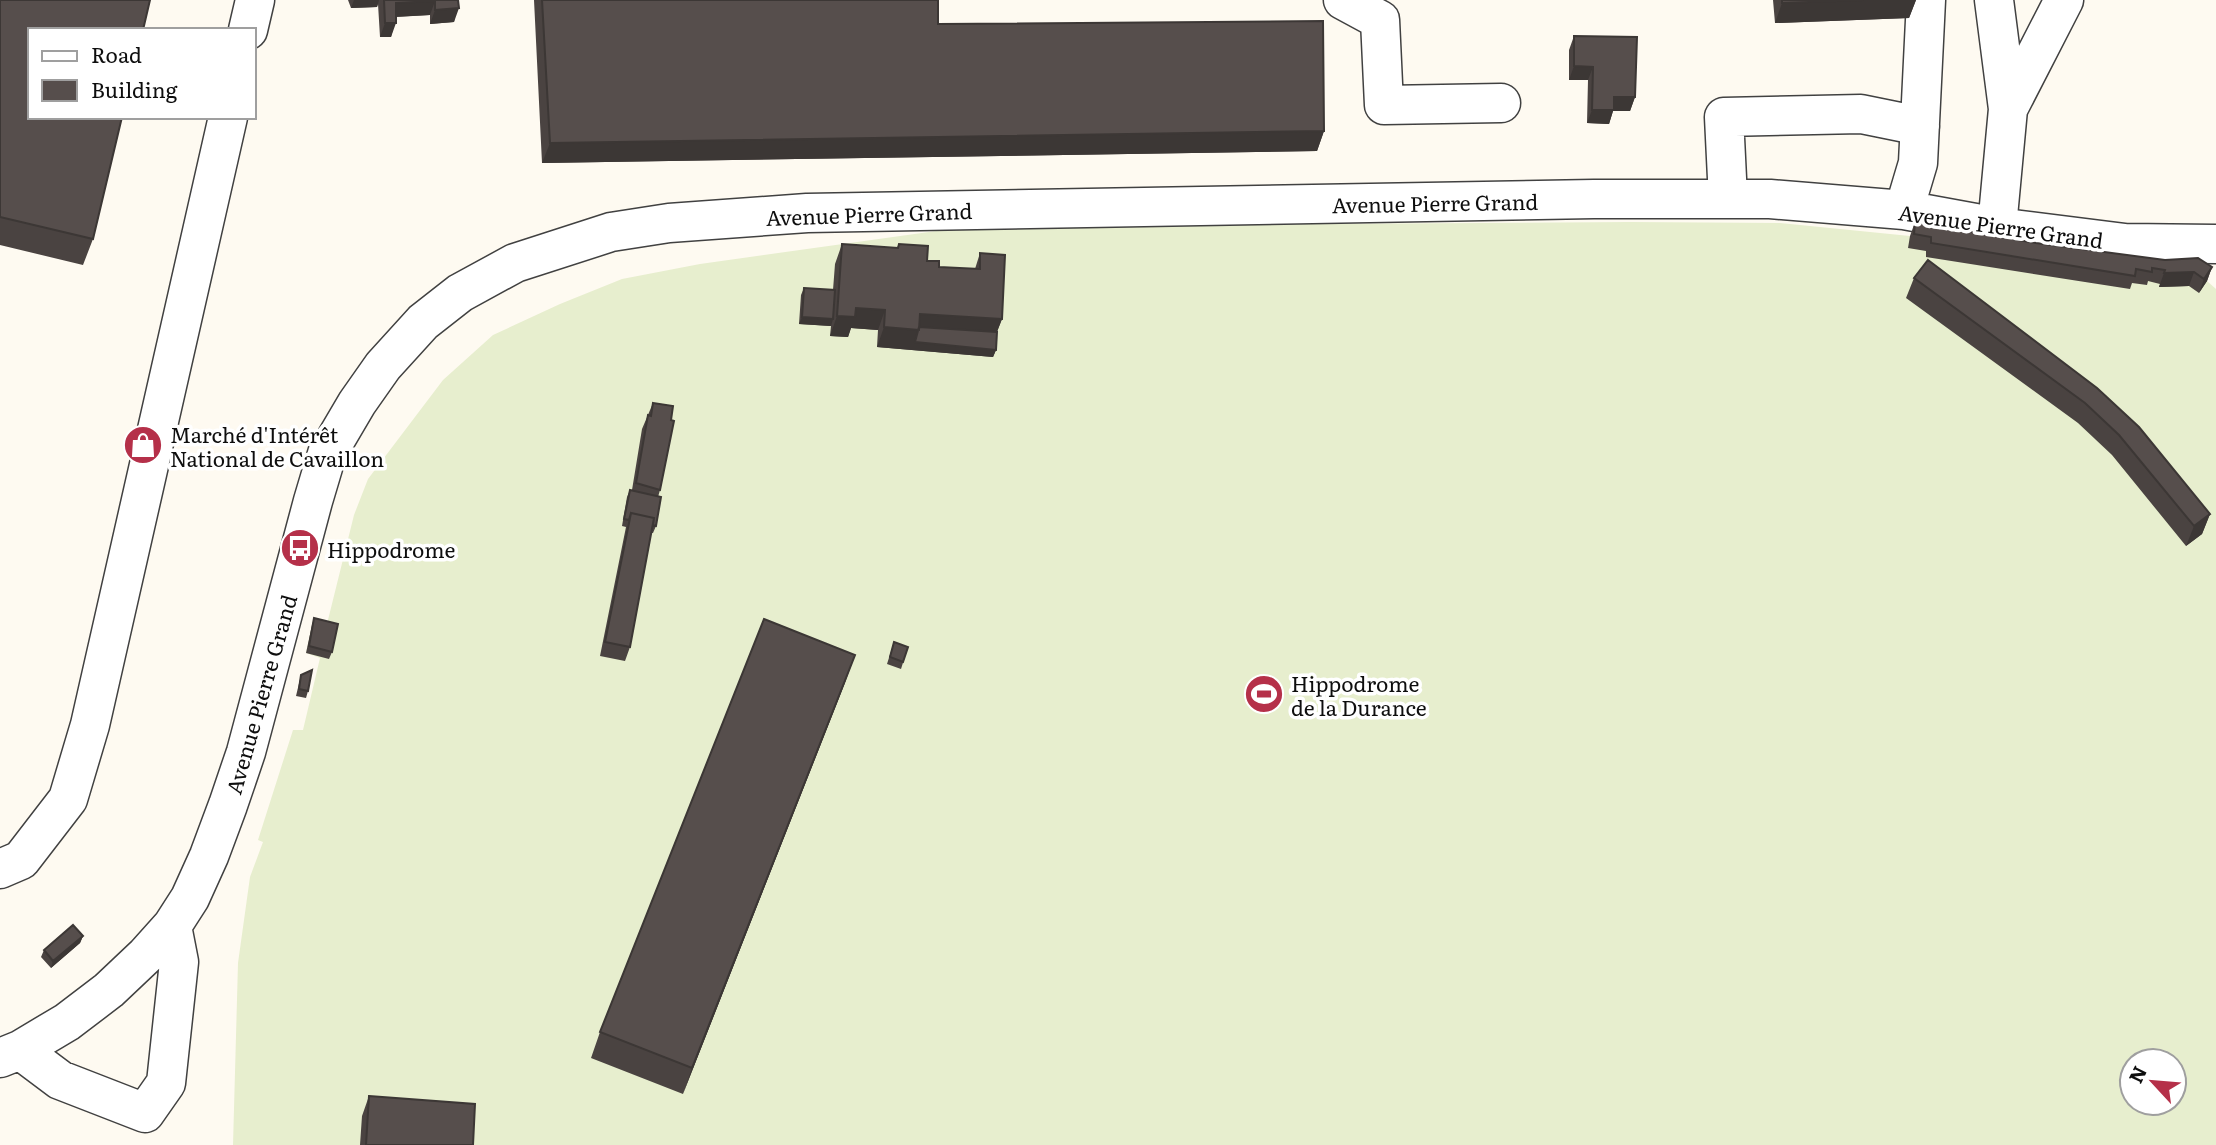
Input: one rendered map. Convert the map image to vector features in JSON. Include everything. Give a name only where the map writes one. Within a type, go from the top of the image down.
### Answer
[{"type":"street","points":[[248,28],[255,0]]},
{"type":"street","points":[[1343,0],[1380,20],[1384,105],[1501,103]]},
{"type":"street","points":[[1905,210],[1918,163],[1926,0]]},
{"type":"street","points":[[1994,0],[2008,109],[1997,227]]},
{"type":"street","points":[[2008,109],[2064,0]]},
{"type":"street","points":[[1728,199],[1724,117],[1861,114],[1920,126]]},
{"type":"street","points":[[0,869],[21,860],[68,799],[72,787],[90,725],[228,119]]},
{"type":"street","name":"Avenue Pierre Grand","points":[[10,1054],[68,1022],[109,990],[172,926],[190,898],[209,856],[246,752],[327,454],[363,393],[383,366],[423,322],[460,293],[515,263],[611,232],[669,223],[807,213],[1580,199],[1770,199],[1905,210],[1997,227],[2124,243],[2216,244]]},
{"type":"street","points":[[10,1054],[60,1080],[145,1113],[166,1083],[179,962],[172,926]]},
{"type":"green space","name":"Hippodrome de la Durance","points":[[1780,223],[1910,236],[2031,257],[2207,281],[2216,289],[2216,1145],[233,1145],[238,963],[250,877],[263,842],[258,840],[293,730],[303,730],[320,658],[306,653],[312,625],[326,628],[354,515],[368,479],[443,380],[493,335],[622,279],[700,264],[972,226]]},
{"type":"building","points":[[0,0],[150,0],[143,28],[28,28],[28,119],[122,119],[93,239],[0,217]]},
{"type":"building","points":[[384,0],[458,0],[459,8],[435,10],[435,1],[396,3],[396,23],[385,23]]},
{"type":"building","points":[[542,0],[938,0],[938,24],[1323,21],[1324,131],[550,143]]},
{"type":"building","points":[[1782,0],[1863,0],[1782,3]]},
{"type":"building","points":[[1574,36],[1637,37],[1635,97],[1614,97],[1614,110],[1592,110],[1593,67],[1574,66]]},
{"type":"building","points":[[1915,222],[2036,243],[2165,260],[2198,258],[2212,267],[2204,279],[2194,272],[2164,273],[2165,270],[2152,268],[2152,272],[2136,269],[2135,276],[1931,243],[1931,237],[1914,234]]},
{"type":"building","points":[[842,244],[898,248],[899,244],[928,246],[927,261],[939,261],[939,267],[980,269],[980,253],[1005,255],[1002,319],[920,314],[919,330],[884,327],[885,310],[856,308],[855,317],[837,316]]},
{"type":"building","points":[[1928,260],[2097,388],[2139,427],[2210,514],[2194,526],[2119,435],[2085,403],[1914,278]]},
{"type":"building","points":[[804,288],[835,290],[833,319],[802,317]]},
{"type":"building","points":[[919,327],[997,332],[996,350],[915,342]]},
{"type":"building","points":[[653,403],[673,406],[671,420],[674,421],[660,490],[636,483],[648,415],[651,416]]},
{"type":"building","points":[[630,490],[661,497],[656,526],[653,525],[654,518],[631,513],[629,520],[624,519]]},
{"type":"building","points":[[631,513],[654,518],[630,647],[605,642]]},
{"type":"building","points":[[314,618],[338,624],[332,652],[309,646]]},
{"type":"building","points":[[764,619],[855,655],[692,1068],[600,1032]]},
{"type":"building","points":[[894,642],[908,647],[903,662],[890,657]]},
{"type":"building","points":[[312,670],[308,691],[299,689],[301,675]]},
{"type":"building","points":[[73,925],[83,936],[53,961],[44,950]]},
{"type":"building","points":[[369,1096],[475,1104],[473,1145],[366,1145]]},
{"type":"place","name":"Marché d'Intérêt National de Cavaillon","points":[[143,445]]},
{"type":"place","name":"Hippodrome","points":[[300,548]]},
{"type":"place","name":"Hippodrome de la Durance","points":[[1264,694]]}]
